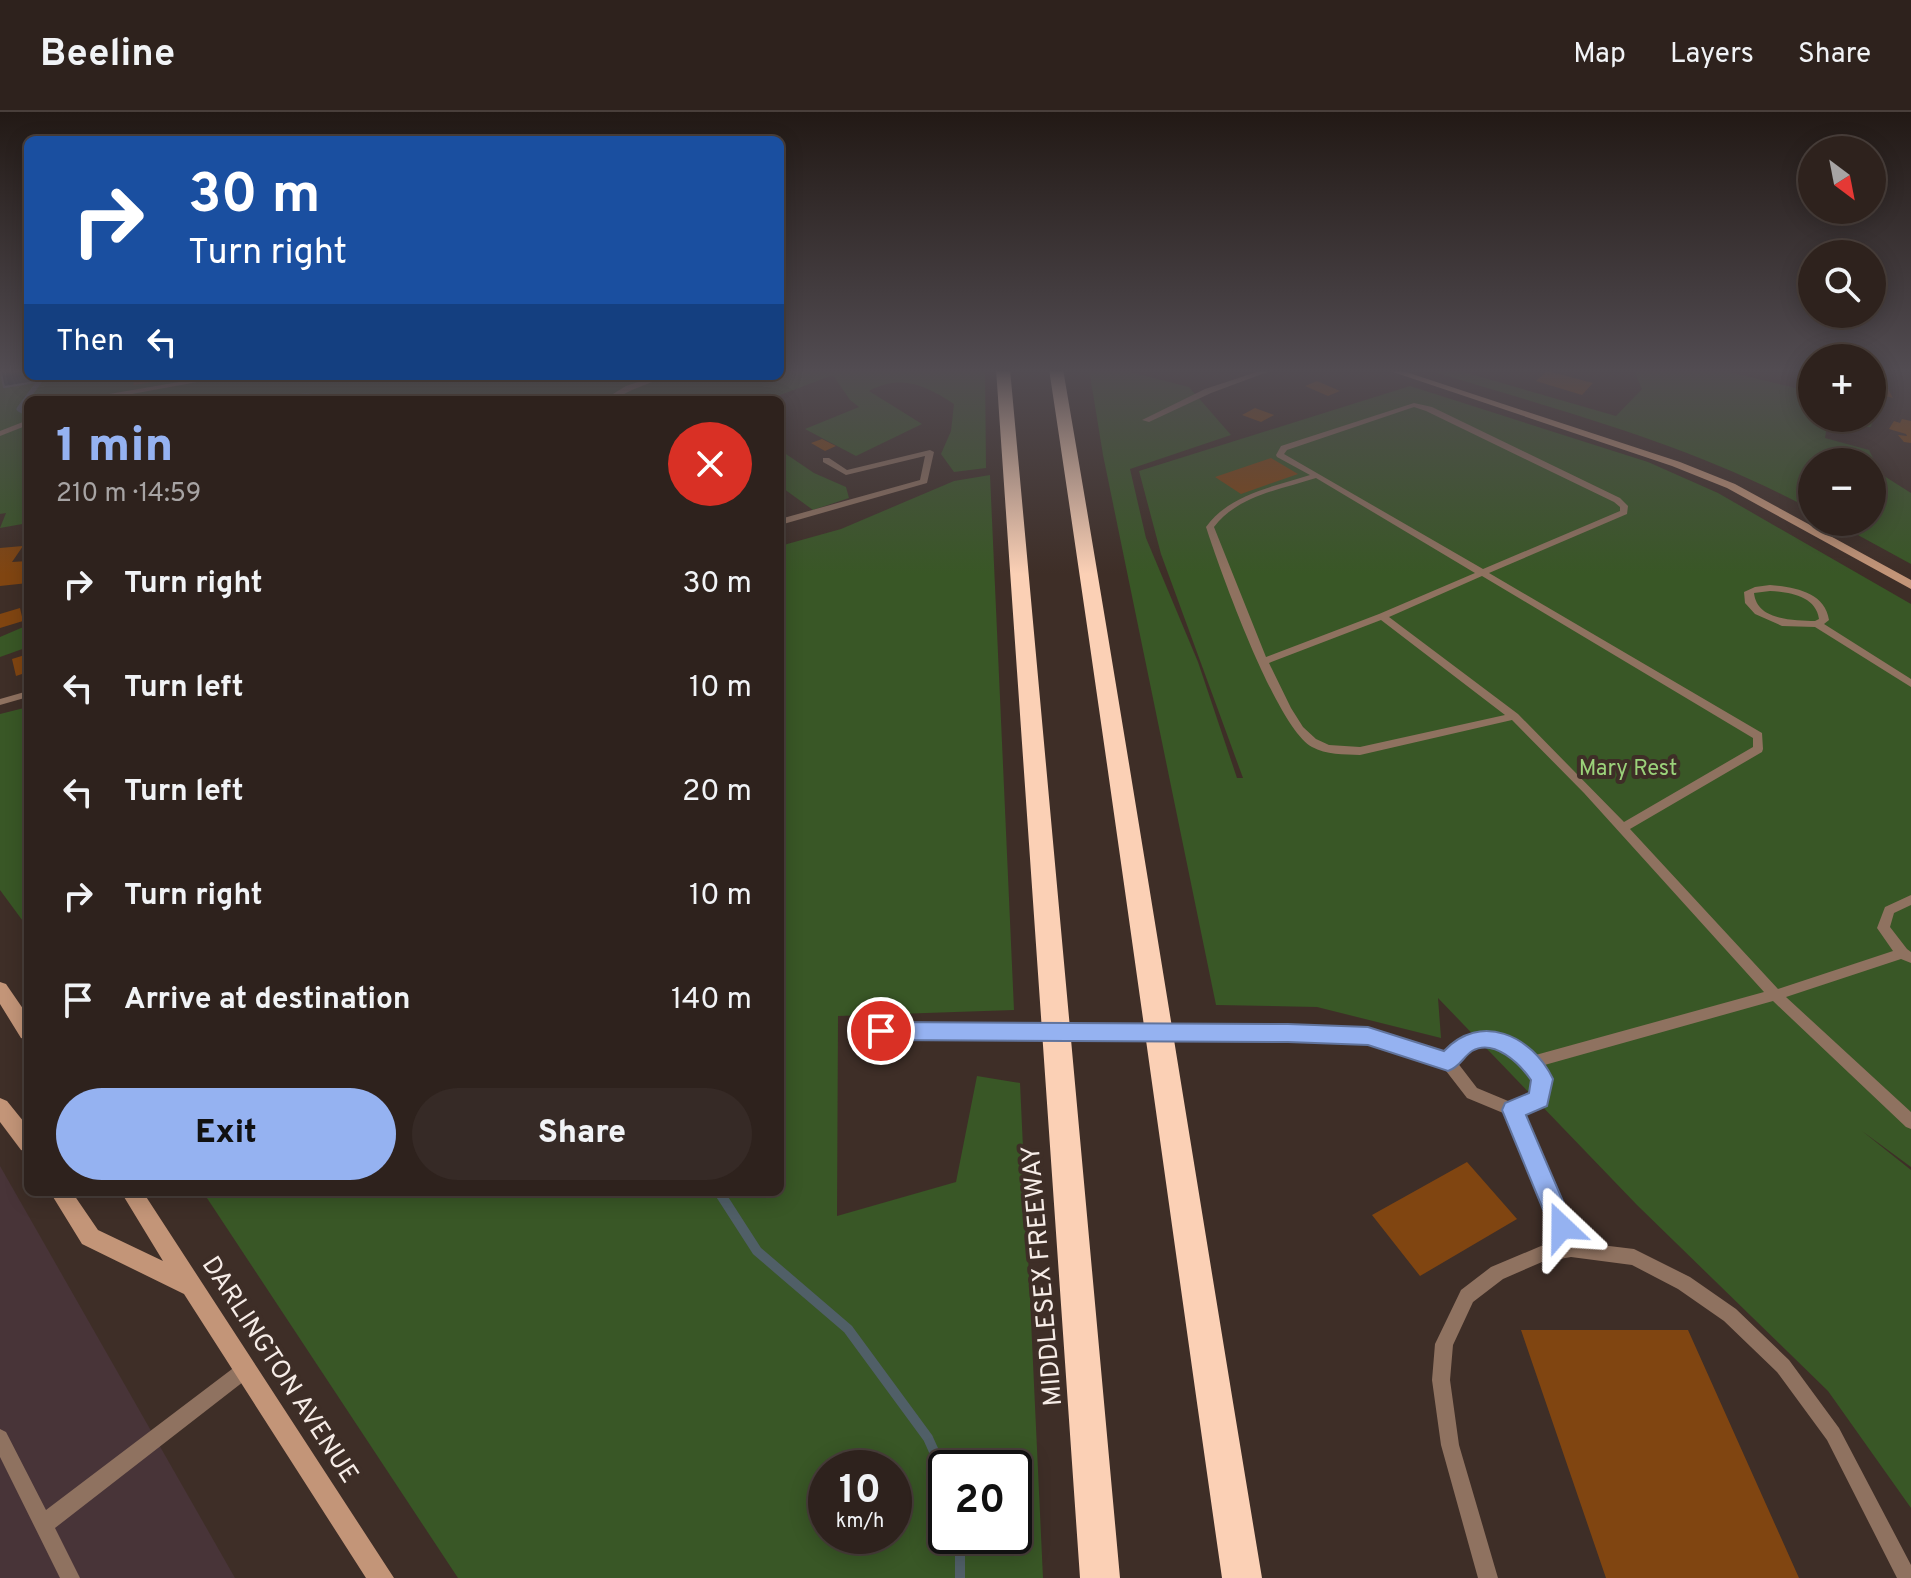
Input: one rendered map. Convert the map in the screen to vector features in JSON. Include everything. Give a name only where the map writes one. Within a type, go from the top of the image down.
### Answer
[{"type":"highway","name":"MIDDLESEX FREEWAY","points":[[1008,437],[1100,1578]]},
{"type":"highway","points":[[1067,437],[1126,802],[1147,969],[1242,1578]]},
{"type":"main road","points":[[1592,437],[1704,475],[1772,507],[1911,585]]},
{"type":"main road","points":[[0,989],[24,1026]]},
{"type":"main road","points":[[0,1107],[24,1138]]},
{"type":"main road","points":[[63,1196],[90,1237],[192,1286]]},
{"type":"main road","name":"DARLINGTON AVENUE","points":[[134,1196],[381,1578]]},
{"type":"lane","points":[[1316,437],[1284,448],[1280,455],[1758,736],[1758,749],[1622,828]]},
{"type":"lane","points":[[1265,661],[1382,616],[1624,512],[1624,506],[1487,437]]},
{"type":"lane","points":[[784,521],[924,481],[930,452],[846,473],[826,460]]},
{"type":"lane","points":[[1317,475],[1230,505],[1215,517],[1210,527],[1288,715],[1313,743],[1335,750],[1360,751],[1514,716]]},
{"type":"lane","points":[[1817,624],[1824,620],[1821,606],[1801,593],[1765,587],[1749,592],[1750,603],[1769,618],[1796,626],[1817,624],[1911,684]]},
{"type":"lane","points":[[1382,616],[1514,716],[1775,995],[1911,1122]]},
{"type":"lane","points":[[0,702],[24,695]]},
{"type":"lane","points":[[1531,1063],[1907,956],[1883,928],[1889,910],[1911,900]]},
{"type":"lane","points":[[881,1031],[1368,1036],[1448,1062],[1472,1093],[1513,1110],[1571,1249]]},
{"type":"lane","points":[[1448,1062],[1464,1044],[1485,1038],[1508,1045],[1531,1063],[1542,1079],[1539,1099],[1513,1110]]},
{"type":"lane","points":[[1488,1578],[1450,1445],[1441,1380],[1444,1344],[1467,1296],[1487,1281],[1541,1254],[1571,1249],[1634,1257],[1684,1283],[1730,1315],[1783,1366],[1833,1434],[1907,1578]]},
{"type":"lane","points":[[44,1524],[246,1369]]},
{"type":"lane","points":[[0,1438],[70,1578]]},
{"type":"shaded area","points":[[0,1166],[235,1578],[0,1578]]},
{"type":"green space","points":[[0,437],[24,437],[24,524],[0,528],[6,513],[0,514]]},
{"type":"green space","points":[[821,437],[894,437],[856,456]]},
{"type":"green space","points":[[948,437],[986,437],[986,468],[954,472],[941,454]]},
{"type":"green space","name":"Mary Rest","points":[[1100,437],[1224,437],[1130,469],[1146,538],[1198,662],[1237,778],[1243,778],[1161,554],[1139,471],[1246,437],[1571,437],[1648,462],[1718,493],[1911,604],[1911,1167],[1862,1131],[1911,1170],[1911,1508],[1828,1391],[1637,1205],[1438,998],[1441,1038],[1317,1007],[1216,1005]]},
{"type":"green space","points":[[1643,437],[1825,437],[1862,448],[1798,448],[1798,503],[1719,466]]},
{"type":"green space","points":[[784,453],[814,473],[846,487],[849,498],[813,510],[784,489]]},
{"type":"green space","points":[[990,475],[1014,1010],[838,1016],[837,1216],[956,1182],[977,1076],[1020,1083],[1043,1578],[458,1578],[206,1196],[784,1196],[784,545],[841,529],[954,481]]},
{"type":"green space","points":[[1886,477],[1911,493],[1911,564],[1860,536],[1886,536]]},
{"type":"green space","points":[[24,627],[24,648],[0,657],[0,637]]},
{"type":"green space","points":[[24,708],[24,923],[0,890],[0,714]]},
{"type":"building","points":[[1900,437],[1911,437],[1911,443]]},
{"type":"building","points":[[822,439],[836,446],[825,451],[811,443]]},
{"type":"building","points":[[1271,458],[1298,474],[1241,494],[1215,477]]},
{"type":"building","points":[[23,546],[12,562],[24,561],[24,583],[0,586],[0,548]]},
{"type":"building","points":[[20,608],[23,621],[0,628],[0,614]]},
{"type":"building","points":[[24,655],[24,673],[16,676],[12,659]]},
{"type":"building","points":[[1467,1162],[1517,1219],[1420,1276],[1372,1215]]},
{"type":"building","points":[[1521,1330],[1688,1330],[1799,1578],[1606,1578]]},
{"type":"waterway","points":[[722,1196],[757,1251],[848,1329],[928,1438],[933,1450]]},
{"type":"waterway","points":[[960,1554],[960,1578]]},
{"type":"route","points":[[881,1031],[1368,1036],[1402,1044],[1448,1062],[1464,1044],[1485,1038],[1508,1045],[1531,1063],[1542,1079],[1539,1099],[1513,1110],[1562,1227]]}]
